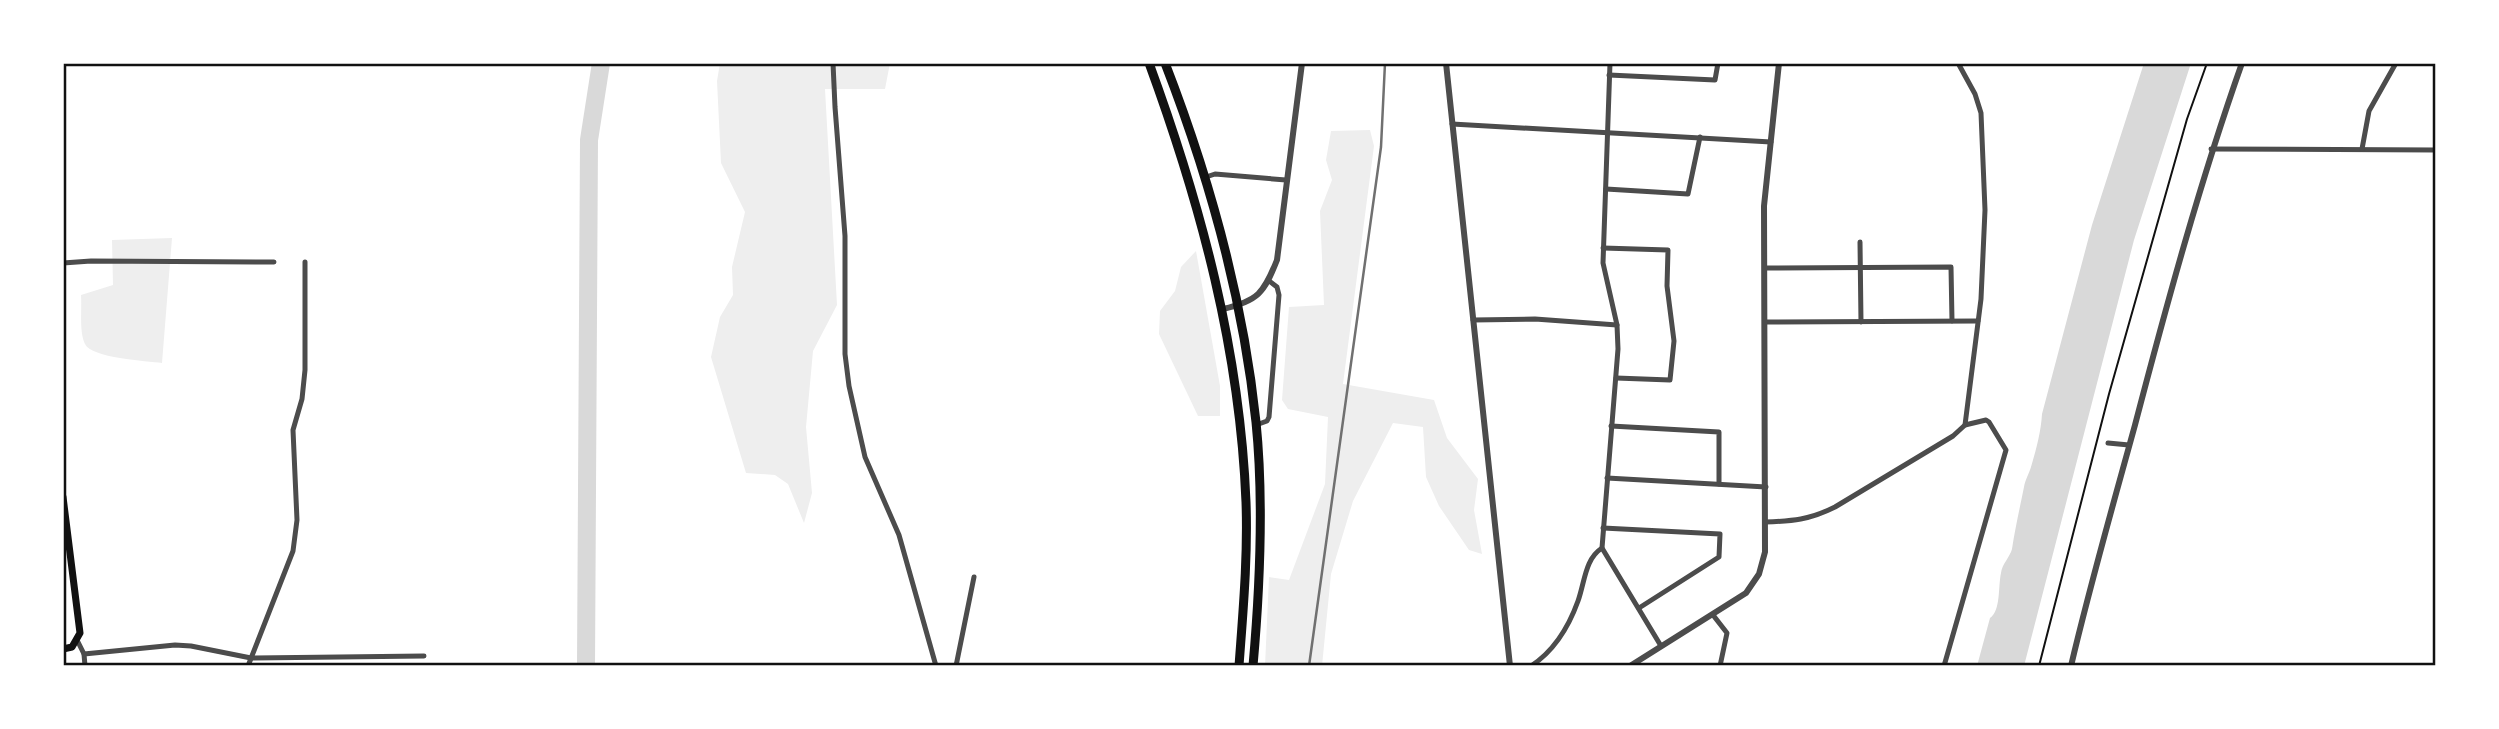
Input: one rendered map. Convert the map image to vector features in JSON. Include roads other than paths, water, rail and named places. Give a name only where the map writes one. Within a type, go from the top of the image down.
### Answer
[{"type":"highway","points":[[1149,63],[1196,201],[1223,309],[1235,383],[1246,502],[1244,599],[1239,666]]},
{"type":"highway","points":[[1165,63],[1217,214],[1238,305],[1256,425],[1259,561],[1253,666]]},
{"type":"main road","points":[[63,497],[80,633],[72,647],[63,649]]},
{"type":"street","points":[[834,63],[845,236],[845,354],[849,386],[865,457],[899,535],[936,666]]},
{"type":"street","points":[[1223,309],[1258,297],[1268,280],[1281,241],[1301,63]]},
{"type":"street","points":[[1446,63],[1510,666]]},
{"type":"street","points":[[1609,63],[1603,248],[1617,325],[1616,378],[1602,548],[1661,646]]},
{"type":"street","points":[[1609,75],[1715,80],[1718,63]]},
{"type":"street","points":[[1630,666],[1734,602],[1754,584],[1763,562],[1766,487],[1765,206],[1779,63]]},
{"type":"street","points":[[1958,63],[1975,94],[1981,113],[1985,210],[1978,321],[1965,425]]},
{"type":"street","points":[[2071,666],[2111,504],[2211,149],[2242,63]]},
{"type":"street","points":[[2362,149],[2369,111],[2396,63]]},
{"type":"street","points":[[1452,124],[1771,142]]},
{"type":"street","points":[[1606,189],[1688,194],[1700,137]]},
{"type":"street","points":[[2211,149],[2436,150]]},
{"type":"street","points":[[1206,177],[1215,174],[1286,180]]},
{"type":"street","points":[[1860,242],[1861,322]]},
{"type":"street","points":[[1603,248],[1668,250],[1667,286],[1674,341],[1670,380],[1616,378]]},
{"type":"street","points":[[63,263],[274,262]]},
{"type":"street","points":[[248,666],[292,551],[297,520],[293,430],[302,399],[305,370],[305,262]]},
{"type":"street","points":[[1766,268],[1951,267],[1952,321]]},
{"type":"street","points":[[1256,425],[1267,421],[1269,417],[1279,295],[1277,287],[1268,280]]},
{"type":"street","points":[[1473,320],[1535,319],[1617,325]]},
{"type":"street","points":[[1766,322],[1978,321]]},
{"type":"street","points":[[1765,522],[1800,520],[1825,512],[1953,436],[1965,425],[1986,420],[2006,450],[1944,666]]},
{"type":"street","points":[[1611,426],[1719,432],[1719,484]]},
{"type":"street","points":[[2108,443],[2129,444]]},
{"type":"street","points":[[1607,478],[1766,487]]},
{"type":"street","points":[[1603,528],[1720,534],[1719,557],[1639,608]]},
{"type":"street","points":[[1531,666],[1554,646],[1565,630],[1577,604],[1589,560],[1602,548]]},
{"type":"street","points":[[956,666],[974,577]]},
{"type":"street","points":[[1713,615],[1727,633],[1720,666]]},
{"type":"street","points":[[78,640],[84,654],[85,666]]},
{"type":"street","points":[[84,654],[175,645],[251,657],[425,656]]},
{"type":"waterway","points":[[586,666],[589,140],[601,63]]},
{"type":"railway","points":[[1309,666],[1381,147],[1385,63]]}]
